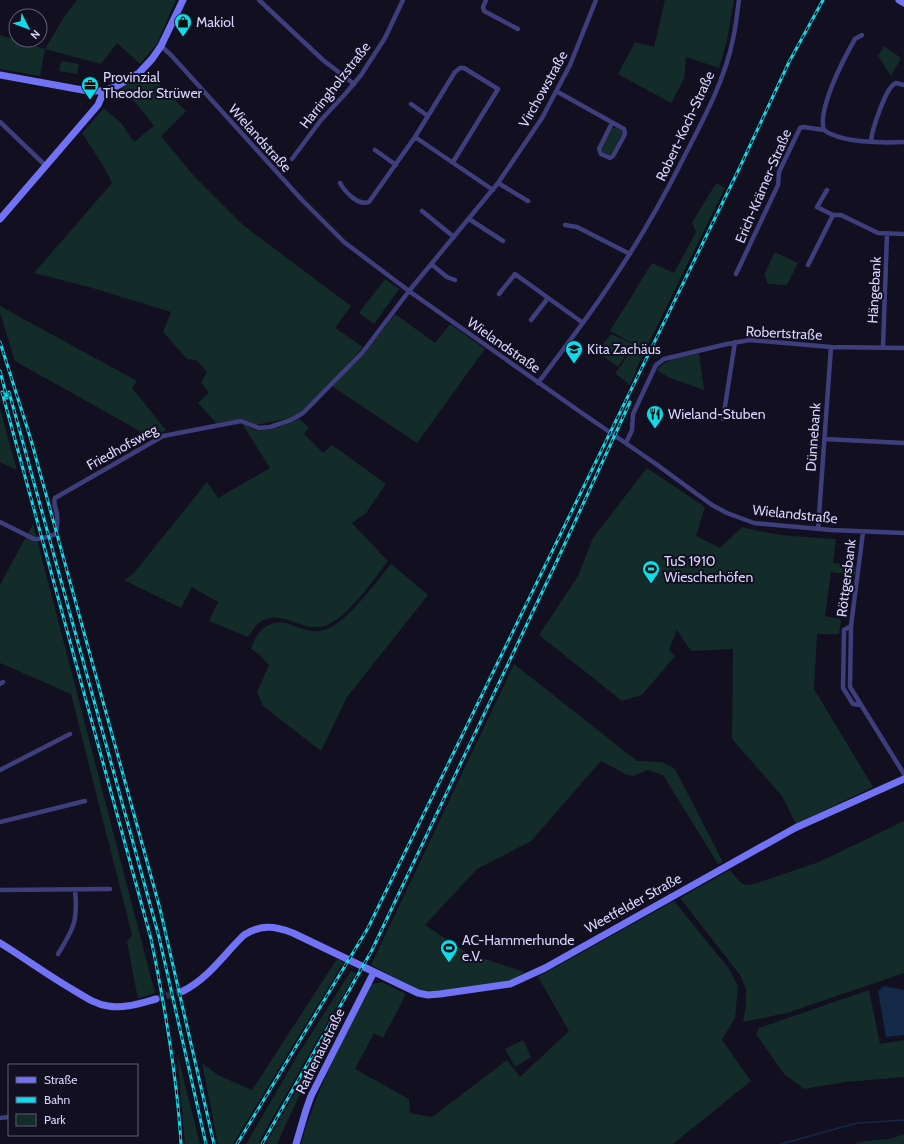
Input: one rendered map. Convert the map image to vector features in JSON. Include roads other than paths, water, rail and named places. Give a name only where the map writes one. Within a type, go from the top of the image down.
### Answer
[{"type":"street","points":[[0,75],[88,91],[104,91],[117,86],[139,73],[152,59],[161,46],[183,0]]},
{"type":"street","points":[[259,0],[323,60],[354,84]]},
{"type":"street","name":"Harringholzstraße","points":[[292,160],[321,120],[354,84],[385,38],[403,0]]},
{"type":"street","points":[[486,0],[483,7],[484,11],[518,29]]},
{"type":"street","name":"Virchowstraße","points":[[409,291],[493,190],[542,118],[570,65],[596,0]]},
{"type":"street","name":"Robert-Koch-Straße","points":[[538,383],[583,323],[630,254],[671,184],[714,96],[727,63],[732,44],[739,0]]},
{"type":"street","points":[[899,0],[904,3]]},
{"type":"street","points":[[862,35],[855,39],[832,85],[823,121],[824,130],[832,135],[862,141],[904,142]]},
{"type":"street","name":"Wielandstraße","points":[[161,46],[332,231],[409,291],[708,502],[728,513],[754,523],[818,529],[904,533]]},
{"type":"street","points":[[340,183],[344,190],[359,202],[365,204],[369,202],[415,137],[455,72],[460,68],[464,68],[498,89],[453,162]]},
{"type":"street","points":[[871,141],[872,132],[878,114],[891,86],[896,83],[904,85]]},
{"type":"street","points":[[0,219],[98,105],[104,91]]},
{"type":"street","points":[[556,91],[612,122],[624,129],[625,133],[615,153],[610,158],[601,154],[599,149],[612,122]]},
{"type":"street","points":[[411,104],[428,116]]},
{"type":"street","points":[[0,122],[46,166]]},
{"type":"street","name":"Erich-Krämer-Straße","points":[[736,274],[778,185],[779,172],[800,128],[803,127],[824,130]]},
{"type":"street","points":[[415,137],[493,190]]},
{"type":"street","points":[[375,150],[396,165]]},
{"type":"street","points":[[498,183],[528,202]]},
{"type":"street","points":[[827,190],[817,207],[833,215],[842,215],[878,233],[904,234]]},
{"type":"street","points":[[422,211],[454,237]]},
{"type":"street","points":[[808,265],[833,215]]},
{"type":"street","points":[[469,219],[503,241]]},
{"type":"street","points":[[565,225],[577,227],[630,254]]},
{"type":"street","name":"Hängebank","points":[[883,348],[887,234]]},
{"type":"street","points":[[431,264],[447,278],[455,280]]},
{"type":"street","points":[[499,294],[515,274],[583,323]]},
{"type":"street","name":"Friedhofsweg","points":[[0,522],[38,540],[56,534],[57,513],[54,502],[55,498],[163,436],[241,421],[259,428],[270,427],[291,420],[303,413],[362,352],[409,291]]},
{"type":"street","points":[[531,320],[548,298]]},
{"type":"street","name":"Robertstraße","points":[[626,443],[632,430],[633,414],[656,365],[664,359],[735,342],[755,341],[831,347],[904,348]]},
{"type":"street","points":[[723,419],[735,342]]},
{"type":"street","name":"Dünnebank","points":[[818,529],[831,347]]},
{"type":"street","points":[[824,439],[904,443]]},
{"type":"street","name":"Röttgersbank","points":[[863,532],[851,626],[850,687],[904,774]]},
{"type":"street","name":"Röttgersbank","points":[[851,626],[844,630],[843,688],[853,704],[860,705]]},
{"type":"street","points":[[843,657],[850,658]]},
{"type":"street","points":[[843,666],[850,667]]},
{"type":"street","points":[[843,672],[850,672]]},
{"type":"street","points":[[0,770],[70,734]]},
{"type":"street","name":"Weetfelder Straße","points":[[183,990],[192,986],[206,976],[244,935],[251,931],[266,927],[284,930],[406,988],[428,995],[510,984],[545,968],[795,828],[904,779]]},
{"type":"street","points":[[0,822],[85,801]]},
{"type":"street","points":[[0,890],[110,889]]},
{"type":"street","points":[[58,954],[73,928],[77,907],[75,890]]},
{"type":"street","points":[[0,943],[58,981],[99,1004],[125,1007],[156,999]]},
{"type":"street","name":"Rathenaustraße","points":[[296,1144],[311,1096],[374,972]]},
{"type":"water","points":[[884,986],[904,990],[904,1035],[886,1037],[878,991]]},
{"type":"waterway","points":[[781,1144],[857,1123],[904,1120]]},
{"type":"tunnel","points":[[156,999],[183,991]]},
{"type":"railway","points":[[237,1144],[368,928],[739,169],[789,62],[823,0]]},
{"type":"railway","points":[[0,342],[31,440],[160,909],[214,1144]]},
{"type":"railway","points":[[0,371],[7,398]]},
{"type":"railway","points":[[2,392],[151,939],[170,1041],[177,1092],[181,1144]]},
{"type":"railway","points":[[9,392],[159,937],[206,1144]]},
{"type":"railway","points":[[262,1144],[372,950],[556,563],[630,402]]},
{"type":"place","name":"Makiol","points":[[183,37]]},
{"type":"place","name":"Provinzial Theodor Strüwer","points":[[90,100]]},
{"type":"place","name":"Kita Zachäus","points":[[574,364]]},
{"type":"place","name":"Wieland-Stuben","points":[[655,429]]},
{"type":"place","name":"TuS 1910 Wiescherhöfen","points":[[651,584]]},
{"type":"place","name":"AC-Hammerhunde e.V.","points":[[449,963]]}]
